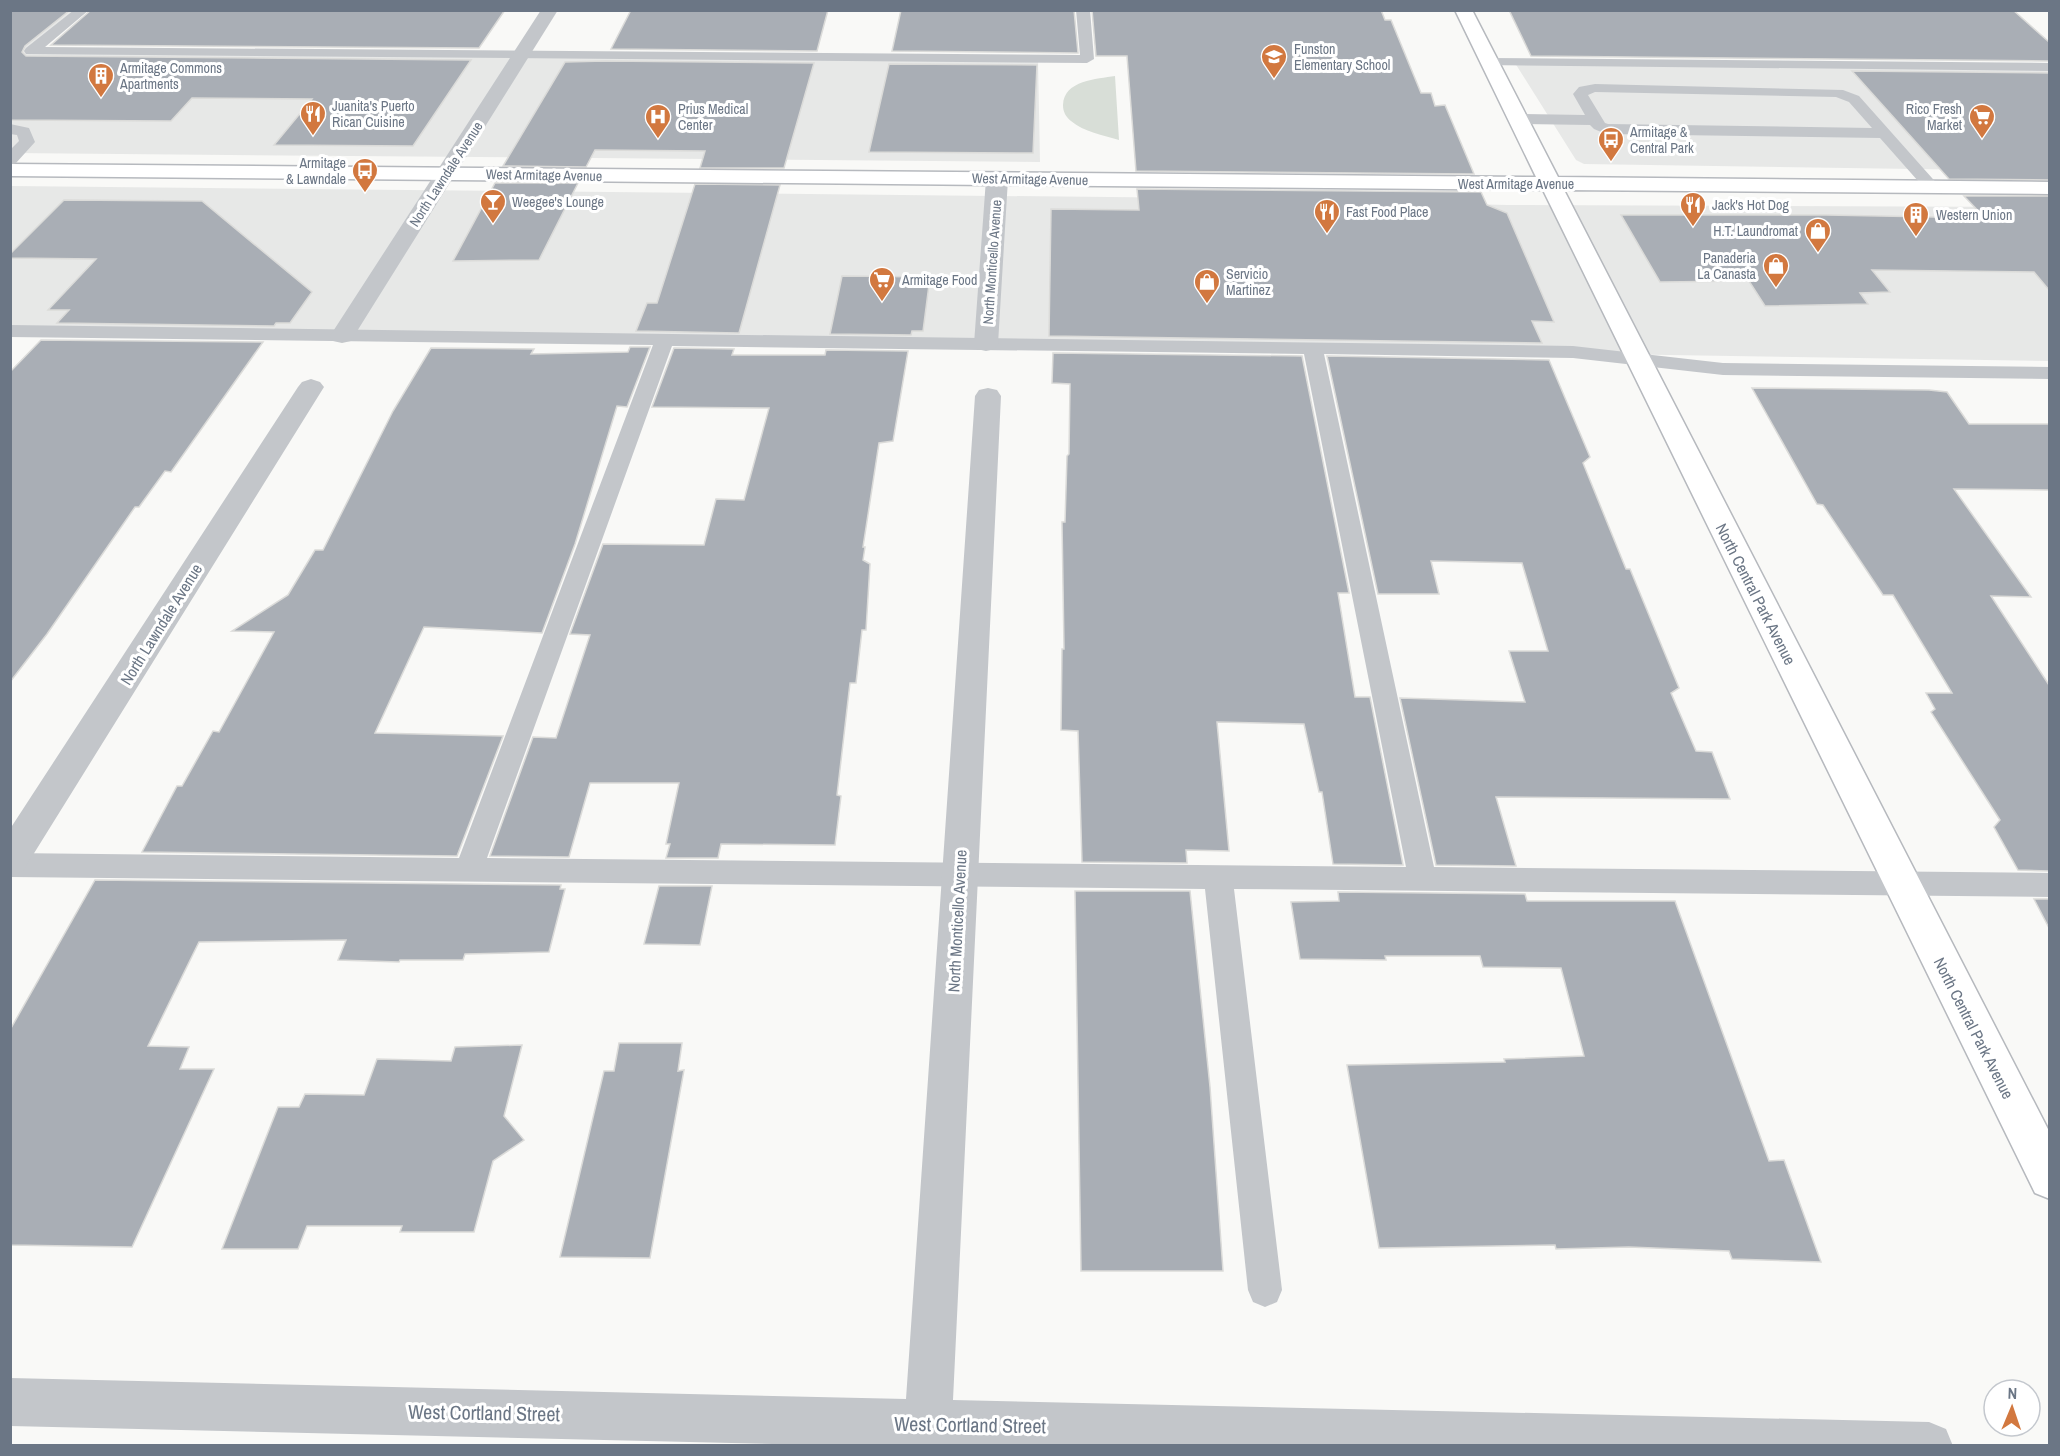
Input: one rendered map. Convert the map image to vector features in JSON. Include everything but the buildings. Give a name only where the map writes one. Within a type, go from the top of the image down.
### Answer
[{"type":"main road","name":"North Central Park Avenue","points":[[1463,10],[2049,1178]]},
{"type":"main road","name":"West Armitage Avenue","points":[[10,170],[2049,188]]},
{"type":"street","name":"North Lawndale Avenue","points":[[342,336],[550,10]]},
{"type":"street","name":"North Monticello Avenue","points":[[986,344],[997,179]]},
{"type":"street","name":"North Lawndale Avenue","points":[[10,860],[311,387]]},
{"type":"street","name":"North Monticello Avenue","points":[[928,1435],[988,396]]},
{"type":"street","name":"West Cortland Street","points":[[10,1402],[928,1435],[1929,1446]]},
{"type":"lane","points":[[83,10],[31,51],[1087,60],[1083,10]]},
{"type":"lane","points":[[1489,62],[2049,67]]},
{"type":"lane","points":[[1884,133],[1606,129],[1599,126],[1580,94],[1584,90],[1838,93],[1854,99],[1932,187]]},
{"type":"lane","points":[[1518,119],[1595,120]]},
{"type":"lane","points":[[10,129],[24,131],[27,142],[10,160]]},
{"type":"lane","points":[[10,353],[20,332],[1573,352],[1723,369],[2049,373]]},
{"type":"lane","points":[[469,869],[665,340]]},
{"type":"lane","points":[[1313,349],[1422,878]]},
{"type":"lane","points":[[10,865],[2049,885]]},
{"type":"lane","points":[[1218,876],[1265,1290]]},
{"type":"shaded area","points":[[11,11],[82,11],[32,51],[1038,59],[1040,162],[11,153]]},
{"type":"shaded area","points":[[1515,63],[2049,69],[2049,171],[1584,164],[1576,160]]},
{"type":"shaded area","points":[[1115,76],[1119,140],[1076,125],[1066,116],[1063,108],[1065,97],[1075,86],[1091,80]]},
{"type":"shaded area","points":[[11,186],[1204,198],[1508,205],[2049,207],[2049,361],[11,329]]},
{"type":"place","name":"Funston Elementary School","points":[[1274,80]]},
{"type":"place","name":"Armitage Commons Apartments","points":[[101,99]]},
{"type":"place","name":"Juanita's Puerto Rican Cuisine","points":[[313,137]]},
{"type":"place","name":"Prius Medical Center","points":[[658,140]]},
{"type":"place","name":"Rico Fresh Market","points":[[1982,140]]},
{"type":"place","name":"Armitage & Central Park","points":[[1611,163]]},
{"type":"place","name":"Armitage & Lawndale","points":[[365,194]]},
{"type":"place","name":"Weegee's Lounge","points":[[493,225]]},
{"type":"place","name":"Jack's Hot Dog","points":[[1693,228]]},
{"type":"place","name":"Fast Food Place","points":[[1327,235]]},
{"type":"place","name":"Western Union","points":[[1916,238]]},
{"type":"place","name":"H.T. Laundromat","points":[[1818,254]]},
{"type":"place","name":"Panaderia La Canasta","points":[[1776,289]]},
{"type":"place","name":"Armitage Food","points":[[882,303]]},
{"type":"place","name":"Servicio Martinez","points":[[1207,305]]}]
